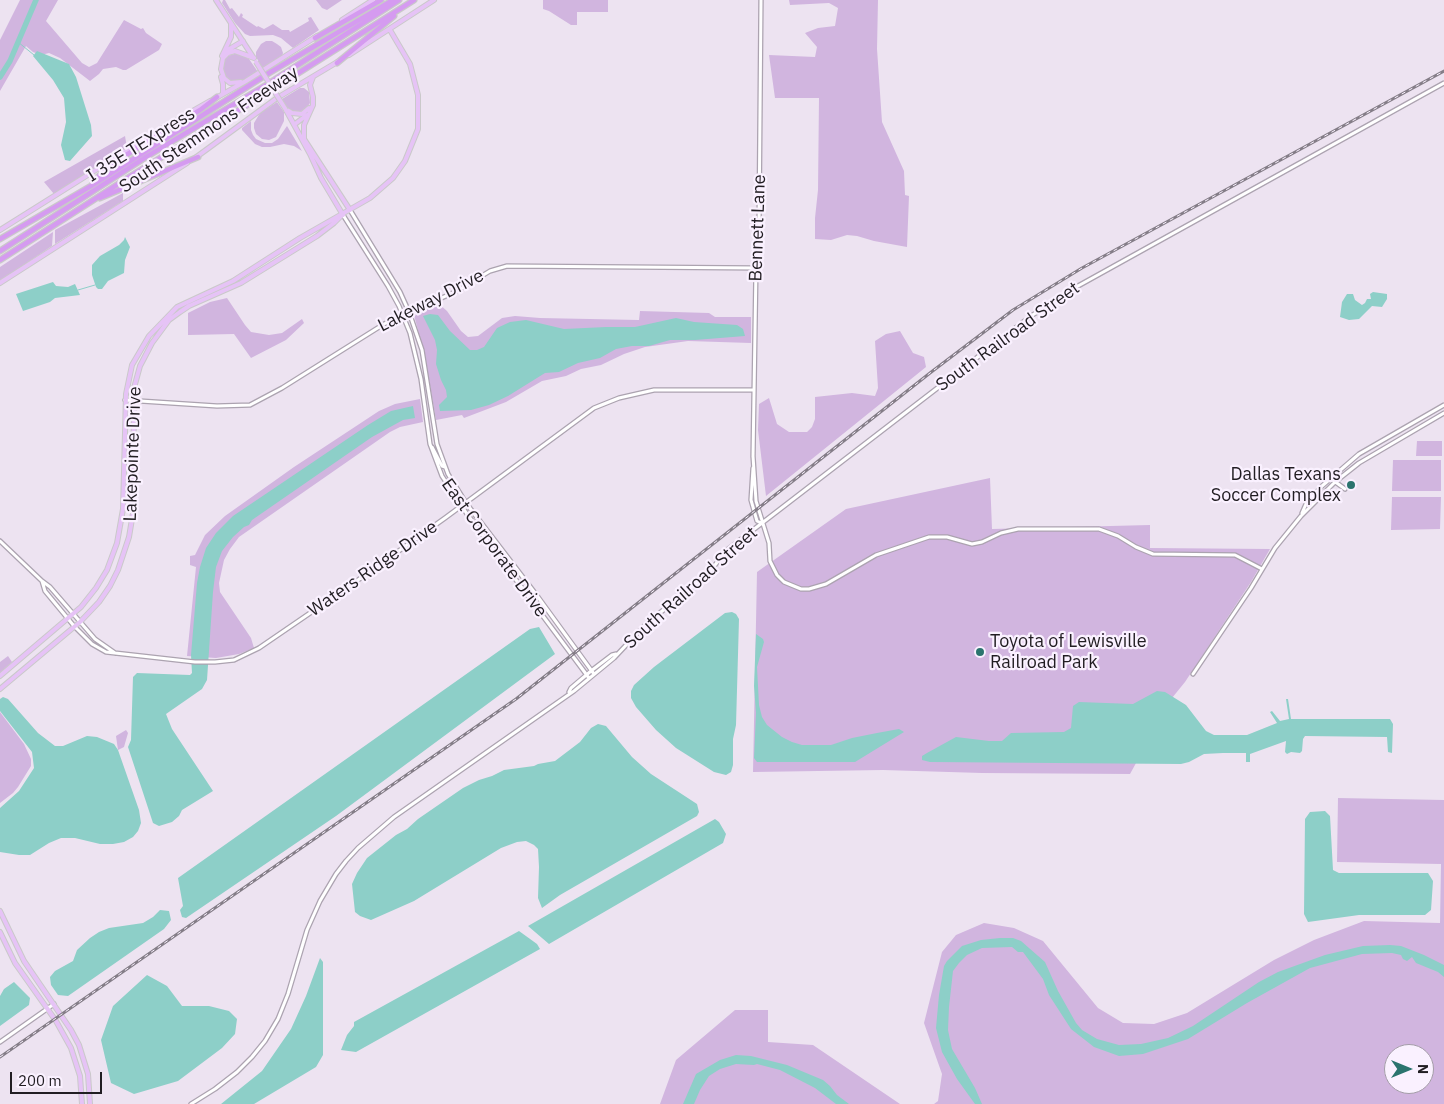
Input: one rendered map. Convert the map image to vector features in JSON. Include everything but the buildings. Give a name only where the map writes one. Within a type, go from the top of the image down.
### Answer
[{"type":"highway","points":[[315,38],[381,0]]},
{"type":"highway","name":"South Stemmons Freeway","points":[[0,239],[91,186],[269,73],[394,0]]},
{"type":"highway","name":"I 35E TEXpress","points":[[0,252],[127,169],[268,84],[399,0]]},
{"type":"highway","points":[[337,63],[412,1]]},
{"type":"highway","name":"South Stemmons Freeway","points":[[0,260],[85,204],[270,91],[412,1]]},
{"type":"highway","points":[[91,186],[98,176],[126,155],[200,110],[217,97]]},
{"type":"highway","points":[[85,204],[198,156]]},
{"type":"main road","name":"East Corporate Drive","points":[[216,0],[350,210]]},
{"type":"main road","name":"South Stemmons Freeway","points":[[0,230],[194,108],[246,81],[373,0]]},
{"type":"main road","name":"South Stemmons Freeway","points":[[0,283],[198,156],[258,111],[390,30],[434,0]]},
{"type":"main road","points":[[223,94],[219,66],[231,37],[230,22]]},
{"type":"main road","name":"Lakepointe Drive","points":[[0,689],[80,622],[99,602],[110,586],[122,559],[131,526],[134,388],[140,366],[152,343],[169,320],[189,306],[234,287],[290,253],[370,198],[393,178],[410,152],[418,129],[419,105],[417,87],[410,64],[390,30]]},
{"type":"main road","points":[[223,54],[231,47],[243,41]]},
{"type":"main road","points":[[246,81],[228,82],[222,73],[221,62],[225,55],[236,51],[255,60]]},
{"type":"main road","points":[[304,139],[304,126],[313,100],[310,85],[313,76]]},
{"type":"main road","points":[[286,110],[302,114],[311,105],[312,99],[309,89],[305,86],[298,86]]},
{"type":"main road","name":"East Corporate Drive","points":[[286,110],[321,178],[343,215]]},
{"type":"main road","points":[[295,124],[308,114]]},
{"type":"main road","name":"Lakepointe Drive","points":[[0,676],[73,614],[96,588],[113,555],[122,524],[125,400],[130,370],[142,345],[160,323],[177,307],[233,281],[330,220],[343,215]]},
{"type":"main road","points":[[286,247],[290,253]]},
{"type":"main road","points":[[186,302],[189,306]]},
{"type":"main road","points":[[125,412],[133,412]]},
{"type":"main road","points":[[124,498],[133,498]]},
{"type":"main road","points":[[113,555],[122,559]]},
{"type":"main road","points":[[17,661],[24,668]]},
{"type":"main road","points":[[0,911],[24,961],[79,1044],[90,1086],[90,1104]]},
{"type":"main road","points":[[0,932],[15,963],[64,1034],[76,1061],[82,1087],[82,1104]]},
{"type":"street","name":"Bennett Lane","points":[[761,0],[759,220],[756,268],[753,456],[756,496],[762,523],[768,535],[770,561],[773,569],[784,582],[801,589],[818,588],[876,556],[929,537],[947,537],[972,544],[982,542],[1001,532],[1018,529],[1099,529],[1118,536],[1136,547],[1153,554],[1235,556],[1262,569]]},
{"type":"street","name":"South Railroad Street","points":[[191,1104],[237,1072],[264,1041],[278,1019],[288,994],[307,930],[320,901],[336,874],[358,848],[394,817],[568,694],[572,688],[626,646],[646,624],[707,575],[727,550],[1024,322],[1078,286],[1444,83]]},
{"type":"street","name":"East Corporate Drive","points":[[350,210],[400,292],[409,312],[425,364],[437,444],[445,468],[466,503],[538,597],[592,672]]},
{"type":"street","name":"East Corporate Drive","points":[[343,215],[388,286],[403,314],[418,362],[430,444],[442,476],[461,506],[531,602],[588,676]]},
{"type":"street","name":"Lakeway Drive","points":[[125,400],[217,406],[250,405],[261,401],[384,324],[457,291],[490,271],[507,266],[756,268]]},
{"type":"street","name":"Waters Ridge Drive","points":[[42,581],[46,591],[74,626],[92,644],[106,652],[215,662],[234,660],[254,651],[466,503],[584,415],[606,402],[654,390],[753,390]]},
{"type":"street","points":[[1301,516],[1306,504],[1330,478],[1359,454],[1444,404]]},
{"type":"street","points":[[1193,674],[1251,588],[1275,548],[1301,516],[1334,482],[1359,463],[1444,413]]},
{"type":"street","points":[[430,444],[445,468]]},
{"type":"street","points":[[1330,478],[1346,489]]},
{"type":"street","name":"Waters Ridge Drive","points":[[0,541],[50,587],[95,639],[115,653]]},
{"type":"street","points":[[531,602],[538,597]]},
{"type":"street","points":[[0,1042],[54,1004]]},
{"type":"shaded area","points":[[20,0],[58,0],[46,21],[82,63],[89,67],[97,63],[124,20],[141,29],[143,28],[146,33],[162,44],[159,50],[126,70],[116,67],[103,69],[90,81],[60,58],[49,53],[41,55],[33,52],[26,46],[0,91],[0,40]]},
{"type":"shaded area","points":[[223,0],[239,17],[241,13],[242,17],[257,27],[264,29],[273,24],[282,30],[289,30],[290,32],[309,21],[308,18],[311,17],[319,30],[293,48],[281,38],[273,35],[250,36],[245,34],[235,23],[222,3]]},
{"type":"shaded area","points":[[316,0],[342,0],[327,10],[322,8]]},
{"type":"shaded area","points":[[543,0],[608,0],[608,12],[577,12],[577,25],[571,25],[543,9]]},
{"type":"shaded area","points":[[789,0],[878,0],[877,49],[882,122],[904,171],[905,195],[909,196],[907,247],[847,235],[831,240],[815,239],[818,190],[819,98],[775,98],[769,55],[815,57],[817,47],[805,33],[818,28],[835,26],[838,8],[829,3],[790,5]]},
{"type":"shaded area","points":[[266,41],[272,41],[277,44],[281,47],[283,53],[282,56],[263,69],[256,57],[256,52],[261,44]]},
{"type":"shaded area","points":[[37,51],[69,64],[76,77],[91,125],[92,136],[70,161],[65,160],[61,145],[66,122],[64,98],[53,80],[33,56]]},
{"type":"shaded area","points":[[237,53],[249,59],[258,72],[237,82],[226,78],[222,62],[225,57]]},
{"type":"shaded area","points":[[300,88],[304,88],[309,92],[310,103],[306,109],[292,112],[282,99]]},
{"type":"shaded area","points":[[277,102],[284,112],[284,121],[276,137],[269,140],[262,139],[256,134],[254,123],[260,113]]},
{"type":"shaded area","points":[[251,121],[253,135],[256,139],[265,143],[272,143],[278,139],[287,126],[302,151],[294,146],[284,144],[262,147],[255,144],[242,130]]},
{"type":"shaded area","points":[[125,136],[127,148],[54,194],[44,182]]},
{"type":"shaded area","points":[[123,193],[123,201],[55,244],[55,230]]},
{"type":"shaded area","points":[[53,232],[52,246],[0,281],[0,267]]},
{"type":"shaded area","points":[[125,237],[130,247],[125,260],[124,273],[108,281],[102,289],[98,289],[92,275],[92,265],[100,256],[119,245]]},
{"type":"shaded area","points":[[53,282],[56,286],[68,287],[75,284],[80,295],[55,298],[50,302],[23,311],[16,294]]},
{"type":"shaded area","points":[[1373,292],[1387,294],[1387,299],[1382,307],[1372,306],[1359,319],[1349,320],[1340,317],[1342,302],[1347,294],[1353,294],[1355,300],[1362,305],[1367,299],[1371,299],[1370,294]]},
{"type":"shaded area","points":[[227,298],[251,332],[269,335],[282,333],[302,319],[304,323],[286,340],[251,358],[234,334],[188,335],[188,313],[210,302]]},
{"type":"shaded area","points":[[439,304],[468,337],[478,336],[502,318],[515,316],[639,320],[640,311],[709,313],[715,317],[751,317],[751,343],[688,341],[645,347],[601,365],[542,381],[506,402],[464,418],[462,415],[436,420],[425,357],[414,315]]},
{"type":"shaded area","points":[[430,314],[438,315],[450,331],[470,350],[484,347],[497,328],[510,322],[526,320],[564,329],[635,327],[676,318],[694,322],[737,325],[743,329],[745,336],[670,340],[649,346],[632,346],[616,349],[600,358],[578,363],[559,372],[545,373],[508,396],[489,405],[471,410],[440,411],[439,405],[447,397],[436,364],[437,350],[435,340],[423,316]]},
{"type":"shaded area","points":[[900,331],[913,353],[924,357],[926,367],[766,496],[758,430],[759,404],[769,398],[777,424],[789,432],[807,432],[812,427],[815,419],[815,397],[852,393],[875,396],[878,388],[875,341],[886,334]]},
{"type":"shaded area","points":[[420,399],[423,422],[400,427],[390,432],[239,537],[230,549],[224,560],[219,583],[220,592],[251,638],[254,648],[239,654],[216,658],[187,656],[196,567],[190,565],[190,556],[195,555],[205,535],[225,516],[294,467],[379,411],[395,404]]},
{"type":"shaded area","points":[[413,406],[415,418],[403,420],[372,437],[252,520],[249,525],[233,537],[222,551],[216,567],[213,592],[207,680],[202,689],[166,714],[172,729],[213,791],[182,810],[179,816],[172,822],[159,826],[153,823],[128,747],[131,740],[133,677],[137,673],[190,675],[192,673],[191,655],[197,583],[206,548],[216,533],[233,516],[368,425],[391,411]]},
{"type":"shaded area","points":[[1417,441],[1442,441],[1442,456],[1416,456]]},
{"type":"shaded area","points":[[1393,460],[1441,460],[1441,491],[1392,491]]},
{"type":"shaded area","name":"Toyota of Lewisville Railroad Park","points":[[990,478],[992,529],[1150,525],[1150,548],[1270,549],[1251,582],[1185,682],[1172,698],[1130,774],[883,770],[753,772],[757,572],[846,509]]},
{"type":"shaded area","points":[[1392,497],[1441,497],[1440,529],[1391,530]]},
{"type":"shaded area","points":[[732,612],[739,619],[736,725],[733,739],[733,765],[731,772],[726,775],[714,772],[676,748],[656,730],[636,707],[631,698],[631,691],[634,685],[654,667],[725,613]]},
{"type":"shaded area","points":[[539,627],[555,654],[336,816],[186,918],[182,917],[180,910],[183,906],[178,878],[530,629]]},
{"type":"shaded area","points":[[756,634],[764,642],[757,667],[759,705],[762,717],[767,725],[782,737],[802,745],[831,745],[852,738],[899,729],[904,732],[855,762],[757,762],[754,758]]},
{"type":"shaded area","points":[[8,656],[12,662],[0,673],[0,662]]},
{"type":"shaded area","points":[[1157,691],[1165,692],[1186,705],[1206,731],[1214,735],[1247,735],[1277,723],[1270,712],[1272,711],[1280,721],[1289,719],[1286,699],[1288,699],[1291,719],[1390,719],[1393,724],[1392,753],[1388,752],[1387,737],[1305,736],[1300,753],[1291,752],[1287,754],[1285,752],[1286,741],[1250,754],[1250,762],[1246,762],[1246,753],[1204,754],[1181,764],[930,762],[922,760],[922,756],[956,737],[1002,741],[1011,733],[1064,732],[1071,728],[1073,706],[1079,702],[1133,704]]},
{"type":"shaded area","points":[[3,697],[8,699],[38,733],[55,746],[63,746],[87,736],[97,737],[114,744],[118,750],[139,810],[141,823],[133,837],[124,842],[113,844],[100,844],[75,838],[61,838],[30,855],[0,852],[0,808],[19,791],[34,768],[32,752],[0,711],[0,699]]},
{"type":"shaded area","points":[[0,712],[24,744],[31,759],[31,766],[13,793],[0,803]]},
{"type":"shaded area","points":[[598,724],[606,726],[632,757],[651,774],[697,804],[699,812],[697,816],[560,895],[542,908],[538,898],[538,849],[526,841],[501,848],[414,901],[371,920],[355,912],[352,884],[357,873],[367,858],[396,835],[463,788],[479,780],[504,770],[555,761],[580,742],[591,728]]},
{"type":"shaded area","points":[[126,730],[128,733],[124,747],[118,750],[116,736]]},
{"type":"shaded area","points":[[1338,798],[1444,800],[1444,1104],[934,1104],[938,1101],[942,1074],[924,1023],[942,952],[956,935],[984,923],[1014,928],[1043,941],[1098,1008],[1123,1023],[1154,1024],[1187,1013],[1274,960],[1314,940],[1364,921],[1440,923],[1441,864],[1337,862]]},
{"type":"shaded area","points":[[1325,811],[1330,816],[1333,870],[1339,873],[1428,873],[1433,881],[1431,910],[1425,915],[1359,915],[1308,922],[1304,914],[1305,819],[1310,812]]},
{"type":"shaded area","points":[[715,819],[726,834],[723,843],[549,944],[528,926]]},
{"type":"shaded area","points":[[160,910],[169,911],[171,920],[164,929],[68,996],[58,995],[51,985],[50,977],[55,971],[73,961],[77,950],[90,938],[109,928],[143,923]]},
{"type":"shaded area","points":[[519,931],[537,944],[540,949],[356,1052],[341,1050],[347,1035],[354,1026],[354,1022]]},
{"type":"shaded area","points":[[1013,938],[1021,941],[1045,962],[1058,991],[1082,1030],[1097,1039],[1119,1045],[1141,1044],[1168,1038],[1193,1026],[1259,982],[1278,972],[1325,955],[1363,946],[1401,946],[1444,965],[1444,977],[1438,972],[1416,963],[1412,957],[1407,961],[1401,955],[1392,953],[1362,954],[1310,968],[1188,1039],[1143,1054],[1119,1056],[1094,1047],[1071,1029],[1049,995],[1043,979],[1023,952],[1018,952],[1012,947],[982,948],[967,955],[953,971],[949,1007],[948,1030],[952,1049],[975,1088],[982,1104],[975,1104],[957,1079],[942,1052],[936,1028],[939,995],[944,966],[962,946],[981,940]]},
{"type":"shaded area","points":[[320,958],[323,962],[323,1055],[316,1067],[254,1104],[221,1104],[262,1071],[291,1029]]},
{"type":"shaded area","points":[[147,975],[167,986],[182,1006],[209,1006],[229,1011],[237,1019],[235,1034],[222,1048],[178,1081],[134,1094],[111,1083],[101,1040],[113,1006]]},
{"type":"shaded area","points":[[14,982],[30,998],[29,1005],[0,1026],[0,996],[4,989]]},
{"type":"shaded area","points":[[735,1010],[768,1010],[768,1042],[813,1045],[900,1104],[660,1104],[676,1060]]},
{"type":"shaded area","points":[[736,1055],[751,1056],[787,1065],[823,1080],[837,1095],[849,1104],[836,1104],[815,1088],[780,1070],[757,1064],[736,1064],[720,1069],[709,1076],[694,1104],[683,1104],[696,1074],[720,1060]]},
{"type":"waterway","points":[[0,77],[10,61],[36,0]]},
{"type":"waterway","points":[[18,42],[34,55]]},
{"type":"waterway","points":[[78,290],[95,285]]},
{"type":"railway","points":[[0,1057],[516,699],[930,373],[1013,310],[1082,268],[1444,71]]},
{"type":"place","name":"Dallas Texans Soccer Complex","points":[[1351,485]]},
{"type":"place","name":"Toyota of Lewisville Railroad Park","points":[[980,652]]}]
